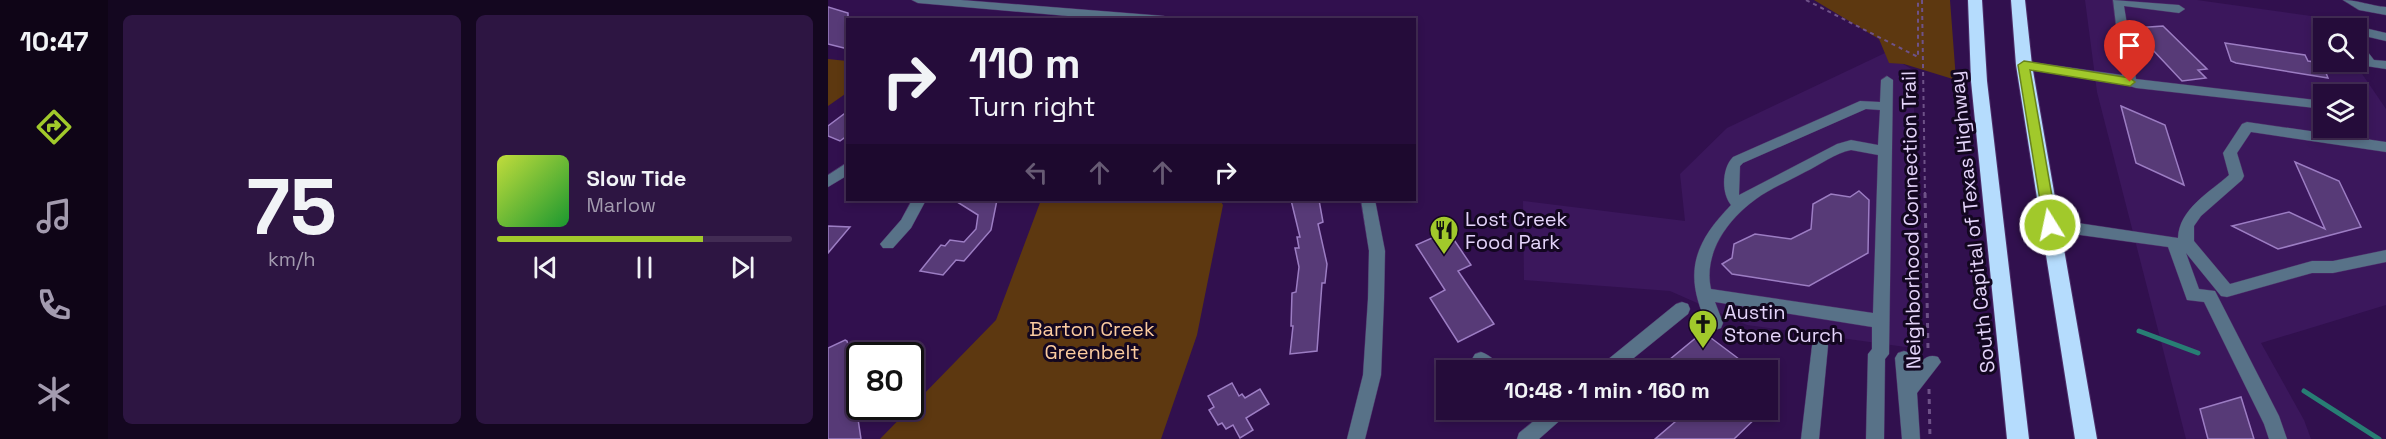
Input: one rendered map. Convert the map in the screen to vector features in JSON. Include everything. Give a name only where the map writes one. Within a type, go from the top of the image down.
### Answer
[{"type":"highway","name":"South Capital of Texas Highway","points":[[1975,0],[1978,74],[2018,439]]},
{"type":"highway","points":[[2018,0],[2024,65],[2086,439]]},
{"type":"street","points":[[918,0],[1136,18]]},
{"type":"street","points":[[2349,0],[2364,8],[2386,11]]},
{"type":"street","points":[[2130,82],[2117,2],[2179,9]]},
{"type":"street","points":[[1014,18],[1022,10]]},
{"type":"street","points":[[2367,33],[2386,37]]},
{"type":"street","points":[[2367,59],[2370,63],[2386,65]]},
{"type":"street","points":[[2024,65],[2130,82],[2313,104]]},
{"type":"street","points":[[1875,439],[1881,321],[1887,80]]},
{"type":"street","points":[[1739,205],[1732,196],[1733,165],[1738,160],[1865,104],[1886,107]]},
{"type":"street","points":[[2386,147],[2247,127],[2230,153],[2237,176],[2196,212],[2186,225],[2180,242],[2193,295],[2209,296],[2312,267],[2332,267],[2386,256]]},
{"type":"street","points":[[1715,323],[1705,294],[1700,269],[1713,238],[1739,205],[1752,194],[1842,147],[1851,145],[1885,151]]},
{"type":"street","points":[[828,182],[846,168]]},
{"type":"street","points":[[888,244],[906,224],[918,201]]},
{"type":"street","points":[[1356,439],[1372,375],[1377,251],[1368,201]]},
{"type":"street","points":[[2050,225],[2180,242],[2227,291]]},
{"type":"street","points":[[1705,294],[1881,321]]},
{"type":"street","points":[[2209,296],[2273,422],[2278,439]]},
{"type":"street","points":[[1619,360],[1682,309]]},
{"type":"street","points":[[1810,439],[1820,346]]},
{"type":"street","points":[[1904,358],[1911,439]]},
{"type":"street","points":[[1908,391],[1930,364]]},
{"type":"street","points":[[1527,439],[1542,420]]},
{"type":"path","points":[[1806,0],[1918,57],[1918,0]]},
{"type":"path","name":"Neighborhood Connection Trail","points":[[1922,0],[1930,439]]},
{"type":"shaded area","points":[[2085,0],[2197,0],[2325,18],[2313,18],[2313,72],[2361,72],[2386,109],[2386,305],[2261,343],[2304,420],[2311,439],[2186,439],[2097,92]]},
{"type":"shaded area","points":[[1885,53],[1913,70],[1920,349],[1747,325],[1670,291],[1524,280],[1523,201],[1685,221],[1680,174],[1727,128]]},
{"type":"green space","points":[[1814,0],[1950,0],[1956,80],[1904,64],[1889,63],[1879,39]]},
{"type":"green space","points":[[828,59],[846,61],[846,93],[828,106]]},
{"type":"green space","name":"Barton Creek Greenbelt","points":[[1041,201],[1221,201],[1223,205],[1197,335],[1161,439],[880,439],[899,420],[924,420],[924,394],[996,320]]},
{"type":"building","points":[[828,7],[848,13],[848,18],[846,18],[846,48],[828,44]]},
{"type":"building","points":[[2163,26],[2207,69],[2198,70],[2206,78],[2182,81],[2135,31],[2138,31],[2135,28]]},
{"type":"building","points":[[2225,43],[2305,55],[2308,61],[2313,62],[2313,72],[2326,72],[2328,78],[2236,63],[2231,61]]},
{"type":"building","points":[[2121,106],[2165,125],[2184,185],[2136,163]]},
{"type":"building","points":[[846,112],[846,136],[840,141],[828,136],[828,126]]},
{"type":"building","points":[[2295,162],[2339,181],[2361,227],[2278,249],[2232,226],[2289,212],[2325,229]]},
{"type":"building","points":[[1859,191],[1869,200],[1868,253],[1809,286],[1732,274],[1722,264],[1732,258],[1734,244],[1755,234],[1791,239],[1811,229],[1813,204],[1831,194],[1850,197]]},
{"type":"building","points":[[956,201],[997,201],[991,230],[964,261],[956,260],[943,275],[920,271],[941,245],[945,246],[950,240],[964,242],[976,229],[978,215]]},
{"type":"building","points":[[1291,201],[1319,201],[1323,222],[1318,224],[1327,264],[1325,283],[1322,283],[1317,351],[1290,354],[1293,326],[1291,326],[1292,293],[1296,292],[1299,267],[1295,248],[1299,248],[1297,237],[1300,237]]},
{"type":"building","points":[[828,226],[850,227],[828,253]]},
{"type":"building","points":[[1448,231],[1471,265],[1458,271],[1494,324],[1458,342],[1430,298],[1445,290],[1416,245]]},
{"type":"building","points":[[1703,332],[1740,360],[1669,360]]},
{"type":"building","points":[[847,341],[846,420],[858,420],[861,439],[828,439],[828,348]]},
{"type":"building","points":[[1232,383],[1239,396],[1242,394],[1245,398],[1260,389],[1269,404],[1246,418],[1253,430],[1240,438],[1233,425],[1226,429],[1222,423],[1218,425],[1209,410],[1214,407],[1208,396]]},
{"type":"building","points":[[2241,397],[2254,439],[2208,439],[2200,409]]},
{"type":"building","points":[[1677,420],[1754,420],[1734,439],[1655,439]]},
{"type":"waterway","points":[[2139,331],[2198,353]]},
{"type":"waterway","points":[[2304,391],[2379,439]]},
{"type":"place","name":"Lost Creek Food Park","points":[[1444,256]]},
{"type":"place","name":"Austin Stone Curch","points":[[1703,350]]},
{"type":"route","points":[[2050,225],[2024,65],[2119,78],[2130,82]]}]
